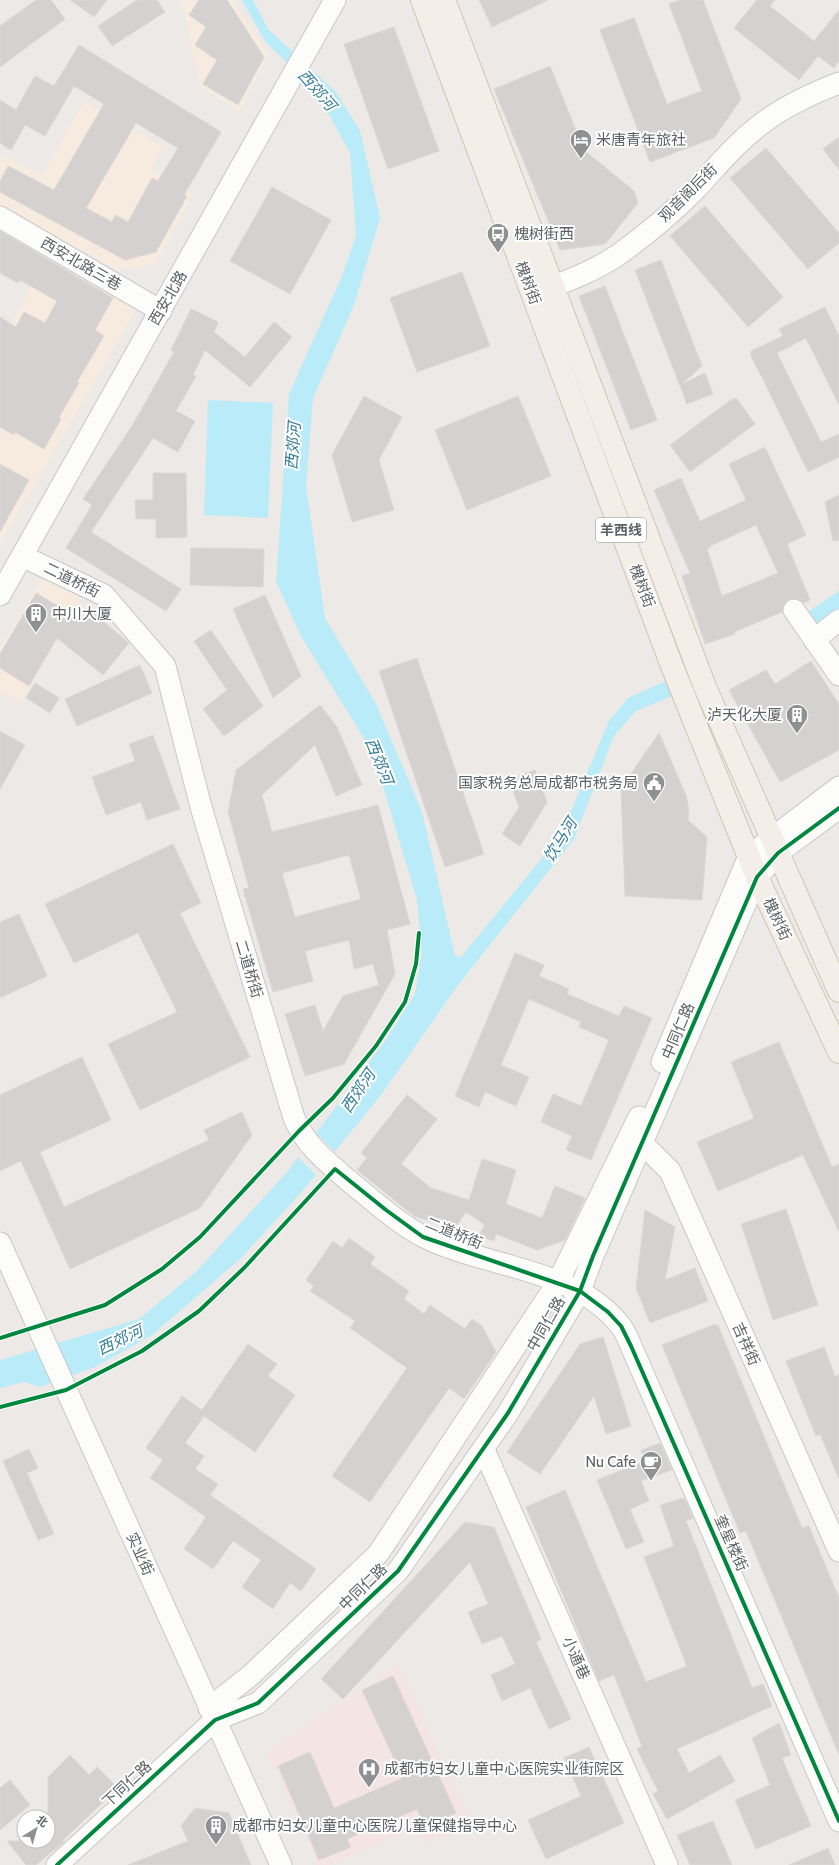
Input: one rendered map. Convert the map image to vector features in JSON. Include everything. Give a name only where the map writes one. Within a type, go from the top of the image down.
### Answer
[{"type":"main road","name":"槐树街","points":[[422,0],[672,666],[757,877],[839,1052]]},
{"type":"main road","name":"槐树街","points":[[444,0],[705,687],[839,992]]},
{"type":"street","name":"西安北路","points":[[0,595],[245,163],[291,76],[336,0]]},
{"type":"street","name":"观音阁后街","points":[[532,294],[574,278],[617,255],[658,223],[696,188],[723,158],[764,122],[810,95],[839,83]]},
{"type":"street","name":"西安北路三巷","points":[[0,217],[161,311]]},
{"type":"street","name":"二道桥街","points":[[22,556],[104,595],[165,666],[203,814],[294,1118],[299,1131],[313,1150],[386,1210],[424,1237],[558,1282],[580,1291]]},
{"type":"street","points":[[794,610],[839,675]]},
{"type":"street","points":[[814,640],[839,620]]},
{"type":"street","points":[[774,846],[839,787]]},
{"type":"street","points":[[749,856],[774,846],[839,808]]},
{"type":"street","name":"中同仁路","points":[[212,1714],[258,1704],[398,1571],[484,1450],[508,1413],[580,1291],[593,1256],[643,1144],[757,877],[774,846]]},
{"type":"street","name":"下同仁路","points":[[68,1861],[251,1675],[378,1554],[558,1282],[632,1134],[749,856]]},
{"type":"street","name":"吉祥街","points":[[643,1144],[670,1171],[839,1551]]},
{"type":"street","name":"实业街","points":[[0,1243],[281,1865]]},
{"type":"street","name":"奎星楼街","points":[[580,1291],[608,1312],[621,1326],[632,1346],[839,1821]]},
{"type":"street","name":"小通巷","points":[[484,1450],[668,1865]]},
{"type":"shaded area","points":[[176,0],[233,0],[269,55],[239,111],[200,87],[183,5]]},
{"type":"shaded area","points":[[84,101],[163,147],[151,170],[193,194],[156,264],[118,271],[0,205],[0,162],[4,155],[42,176]]},
{"type":"shaded area","points":[[50,254],[139,305],[0,544],[0,441],[2,438],[0,437],[0,344]]},
{"type":"shaded area","name":"中川大厦","points":[[43,577],[82,598],[20,703],[0,691],[0,648]]},
{"type":"shaded area","name":"成都市妇女儿童中心医院实业街院区","points":[[398,1664],[472,1825],[428,1845],[418,1828],[331,1865],[318,1865],[267,1753]]},
{"type":"water","points":[[242,0],[253,0],[268,29],[336,92],[360,131],[380,218],[354,305],[313,398],[306,486],[325,618],[375,702],[422,812],[455,956],[461,957],[561,835],[609,721],[628,698],[672,678],[679,693],[636,711],[614,736],[574,839],[458,985],[381,1095],[305,1188],[241,1258],[152,1335],[95,1367],[40,1387],[24,1382],[0,1388],[0,1360],[139,1319],[196,1272],[287,1172],[388,1037],[415,994],[422,953],[417,900],[373,753],[302,638],[276,582],[289,394],[342,276],[356,236],[350,153],[317,93],[265,41]]},
{"type":"water","points":[[208,400],[273,403],[268,518],[204,515]]},
{"type":"water","points":[[839,591],[839,607],[809,628],[802,616]]},
{"type":"pier","points":[[314,1131],[336,1153],[317,1176],[296,1155]]},
{"type":"building","points":[[36,0],[51,0],[65,19],[0,67],[0,26]]},
{"type":"building","points":[[70,0],[107,0],[94,17]]},
{"type":"building","points":[[137,0],[157,0],[165,12],[112,46],[98,26]]},
{"type":"building","points":[[199,0],[227,0],[264,57],[238,105],[203,84],[217,60],[195,45],[206,27],[189,15]]},
{"type":"building","points":[[479,0],[548,0],[492,27]]},
{"type":"building","points":[[680,0],[703,0],[741,99],[714,138],[650,162],[600,30],[634,18],[667,104],[702,91],[669,4]]},
{"type":"building","points":[[757,0],[775,0],[770,6],[814,41],[839,10],[839,61],[834,68],[818,56],[799,80],[734,28]]},
{"type":"building","points":[[394,27],[439,151],[388,169],[344,44]]},
{"type":"building","points":[[79,45],[221,132],[184,195],[187,196],[156,252],[125,260],[0,192],[0,181],[8,166],[54,190],[104,104],[74,86],[45,136],[25,125],[11,150],[0,143],[0,100],[16,110],[35,76],[54,86]],"holes":[[[136,123],[178,148],[158,181],[152,178],[128,222],[115,215],[112,222],[86,208]]]},
{"type":"building","points":[[550,66],[584,150],[634,191],[638,203],[605,244],[560,250],[494,89]]},
{"type":"building","points":[[839,137],[839,170],[823,149]]},
{"type":"building","points":[[766,148],[839,233],[839,243],[808,269],[730,178]]},
{"type":"building","points":[[272,187],[331,220],[290,294],[230,261]]},
{"type":"building","points":[[705,206],[783,297],[748,327],[670,236]]},
{"type":"building","points":[[0,231],[113,298],[95,330],[104,336],[77,382],[79,383],[59,417],[61,419],[44,449],[15,432],[14,435],[0,427],[0,317],[16,327],[24,312],[45,323],[57,301],[20,280],[18,283],[0,273]]},
{"type":"building","points":[[661,260],[702,366],[682,384],[705,373],[713,394],[687,404],[635,270]]},
{"type":"building","points":[[462,272],[490,346],[417,372],[390,298]]},
{"type":"building","points":[[605,286],[657,420],[631,430],[579,296]]},
{"type":"building","points":[[825,307],[839,336],[839,405],[806,338],[777,353],[821,442],[839,434],[839,457],[808,472],[762,377],[763,376],[761,376],[751,356],[751,351],[783,336],[779,329]]},
{"type":"building","points":[[191,309],[218,322],[214,332],[245,357],[274,322],[292,337],[250,387],[205,350],[193,375],[196,376],[176,411],[195,421],[178,452],[153,438],[91,532],[181,589],[166,611],[66,548],[92,505],[83,499],[132,426],[174,352],[171,350]]},
{"type":"building","points":[[364,396],[402,417],[379,460],[394,510],[352,522],[332,455]]},
{"type":"building","points":[[518,396],[551,476],[467,510],[435,430]]},
{"type":"building","points":[[732,399],[737,399],[755,424],[690,472],[670,445]]},
{"type":"building","points":[[765,447],[806,535],[787,544],[810,600],[804,603],[799,599],[793,598],[788,600],[783,605],[782,612],[734,632],[735,634],[705,644],[682,576],[690,573],[654,490],[681,478],[700,521],[746,500],[729,464]],"holes":[[[756,525],[778,573],[722,596],[707,549],[711,547],[710,546]]]},
{"type":"building","points":[[0,464],[29,480],[0,532]]},
{"type":"building","points":[[153,473],[186,473],[187,537],[156,538],[156,519],[136,519],[135,500],[153,500]]},
{"type":"building","points":[[839,495],[839,540],[833,541],[825,502]]},
{"type":"building","points":[[191,548],[264,549],[263,587],[190,585]]},
{"type":"building","points":[[36,593],[85,622],[92,612],[129,643],[103,675],[57,638],[29,686],[0,668],[0,654]]},
{"type":"building","points":[[265,595],[301,676],[273,698],[233,609]]},
{"type":"building","points":[[211,630],[263,706],[224,736],[203,709],[227,690],[194,641]]},
{"type":"building","points":[[417,658],[484,854],[445,867],[379,671]]},
{"type":"building","name":"泸天化大厦","points":[[811,661],[839,704],[839,750],[780,782],[729,690],[766,670],[775,684]]},
{"type":"building","points":[[140,665],[152,693],[77,726],[65,699]]},
{"type":"building","points":[[35,683],[59,698],[50,713],[26,698]]},
{"type":"building","points":[[320,705],[337,727],[362,785],[336,796],[315,745],[262,795],[272,832],[378,805],[410,924],[387,930],[395,974],[344,1064],[305,1076],[285,1014],[315,1005],[323,1031],[343,996],[379,985],[373,964],[354,969],[349,940],[305,951],[313,981],[273,992],[243,889],[249,888],[228,812],[236,770]],"holes":[[[349,855],[361,899],[295,917],[282,873]]]},
{"type":"building","points":[[0,731],[25,745],[0,789]]},
{"type":"building","name":"国家税务总局成都市税务局","points":[[659,733],[686,795],[689,810],[688,820],[707,837],[702,900],[625,896],[621,788]]},
{"type":"building","points":[[153,735],[180,809],[147,820],[141,802],[106,815],[92,777],[135,761],[129,744]]},
{"type":"building","points":[[535,770],[547,802],[520,846],[502,834],[519,807],[509,780]]},
{"type":"building","points":[[173,844],[201,903],[180,913],[250,1057],[140,1110],[108,1044],[177,1012],[138,933],[74,963],[45,904]]},
{"type":"building","points":[[19,914],[47,976],[0,998],[0,922]]},
{"type":"building","points":[[515,953],[544,965],[539,976],[569,989],[567,994],[619,1016],[624,1006],[652,1018],[591,1160],[566,1150],[572,1136],[541,1122],[553,1094],[581,1106],[609,1040],[579,1027],[581,1022],[529,999],[501,1065],[529,1077],[516,1106],[485,1092],[479,1107],[455,1096]]},
{"type":"building","points":[[779,1042],[832,1167],[839,1164],[839,1232],[803,1155],[718,1191],[697,1142],[754,1118],[731,1062]]},
{"type":"building","points":[[82,1057],[111,1120],[40,1152],[64,1207],[209,1140],[204,1130],[242,1112],[252,1135],[200,1208],[70,1269],[21,1161],[0,1171],[0,1095]]},
{"type":"building","points":[[407,1095],[437,1119],[401,1164],[431,1188],[469,1200],[482,1159],[516,1170],[506,1204],[542,1218],[555,1186],[585,1198],[565,1240],[537,1250],[496,1234],[494,1241],[478,1236],[485,1225],[466,1212],[454,1229],[414,1216],[357,1170],[367,1158],[361,1153]]},
{"type":"building","points":[[786,1209],[818,1305],[773,1320],[741,1224]]},
{"type":"building","points":[[645,1210],[675,1227],[665,1280],[695,1268],[708,1301],[650,1323],[636,1288]]},
{"type":"building","points":[[349,1238],[375,1257],[370,1264],[409,1291],[404,1299],[424,1314],[430,1305],[465,1329],[472,1319],[482,1326],[496,1352],[464,1399],[449,1388],[370,1502],[332,1476],[407,1368],[350,1328],[355,1321],[310,1291],[314,1286],[306,1280],[333,1241],[342,1248]]},
{"type":"building","points":[[713,1325],[718,1325],[802,1528],[809,1526],[839,1598],[839,1755],[746,1531],[740,1533],[662,1345]]},
{"type":"building","points":[[603,1337],[631,1426],[606,1434],[594,1396],[540,1474],[507,1452],[580,1344]]},
{"type":"building","points":[[248,1344],[277,1364],[268,1376],[295,1395],[255,1452],[204,1416],[185,1443],[204,1456],[195,1469],[218,1484],[210,1495],[316,1569],[301,1591],[290,1583],[273,1609],[242,1587],[261,1560],[233,1541],[213,1569],[184,1549],[206,1517],[150,1478],[163,1460],[146,1448],[182,1396],[202,1410]]},
{"type":"building","points":[[824,1347],[835,1376],[839,1375],[839,1479],[820,1434],[816,1436],[786,1361]]},
{"type":"building","points":[[660,1443],[672,1470],[641,1481],[649,1501],[630,1509],[644,1542],[626,1549],[597,1480],[645,1461],[641,1450]]},
{"type":"building","points":[[29,1449],[38,1468],[27,1473],[54,1534],[38,1540],[3,1461]]},
{"type":"building","points":[[565,1490],[646,1682],[687,1666],[644,1557],[674,1546],[660,1505],[684,1498],[693,1518],[686,1521],[752,1688],[763,1684],[772,1706],[677,1749],[689,1773],[720,1755],[735,1781],[667,1819],[653,1794],[658,1791],[637,1749],[642,1746],[614,1675],[599,1681],[526,1507]]},
{"type":"building","points":[[465,1522],[494,1527],[541,1639],[536,1642],[571,1719],[549,1729],[530,1688],[502,1701],[491,1675],[515,1664],[502,1636],[482,1644],[468,1612],[488,1604],[470,1562],[343,1699],[321,1679]]},
{"type":"building","points":[[393,1676],[456,1813],[425,1827],[417,1809],[347,1839],[351,1847],[319,1860],[278,1766],[310,1752],[334,1808],[403,1778],[362,1690]]},
{"type":"building","points":[[779,1723],[791,1755],[782,1758],[811,1826],[756,1849],[735,1800],[770,1785],[752,1738]]},
{"type":"building","points":[[589,1747],[624,1823],[546,1859],[528,1820],[581,1796],[564,1758]]},
{"type":"building","points":[[70,1755],[89,1775],[97,1767],[118,1788],[56,1848],[56,1809],[48,1809],[48,1777]]},
{"type":"building","points":[[10,1780],[30,1805],[25,1809],[16,1809],[16,1817],[0,1830],[0,1788]]},
{"type":"building","name":"成都市妇女儿童中心医院儿童保健指导中心","points":[[195,1808],[229,1813],[251,1865],[128,1865],[188,1841],[181,1826]]},
{"type":"building","points":[[713,1821],[732,1865],[690,1865],[677,1835]]},
{"type":"building","points":[[7,1841],[16,1841],[16,1849],[55,1849],[36,1865],[26,1865]]},
{"type":"building","points":[[828,1848],[835,1865],[789,1865]]},
{"type":"cycle path","points":[[57,1865],[215,1720],[258,1703],[398,1571],[508,1413],[580,1291],[593,1256],[757,877],[778,853],[839,808]]},
{"type":"cycle path","points":[[0,1338],[105,1305],[162,1269],[200,1237],[299,1131],[333,1098],[376,1046],[405,1002],[416,964],[419,933]]},
{"type":"cycle path","points":[[0,1407],[66,1390],[142,1351],[199,1311],[244,1268],[335,1169],[386,1210],[423,1237],[580,1291],[608,1312],[621,1326],[839,1821]]},
{"type":"place","name":"米唐青年旅社","points":[[581,160]]},
{"type":"place","name":"槐树街西","points":[[498,254]]},
{"type":"place","name":"中川大厦","points":[[36,634]]},
{"type":"place","name":"泸天化大厦","points":[[797,734]]},
{"type":"place","name":"国家税务总局成都市税务局","points":[[654,802]]},
{"type":"place","name":"Nu Cafe","points":[[651,1482]]},
{"type":"place","name":"成都市妇女儿童中心医院实业街院区","points":[[369,1788]]},
{"type":"place","name":"成都市妇女儿童中心医院儿童保健指导中心","points":[[216,1846]]},
{"type":"water label","name":"西郊河","points":[[317,90]]},
{"type":"water label","name":"西郊河","points":[[293,446]]},
{"type":"water label","name":"西郊河","points":[[379,761]]},
{"type":"water label","name":"饮马河","points":[[560,840]]},
{"type":"water label","name":"西郊河","points":[[358,1091]]},
{"type":"water label","name":"西郊河","points":[[120,1340]]}]
